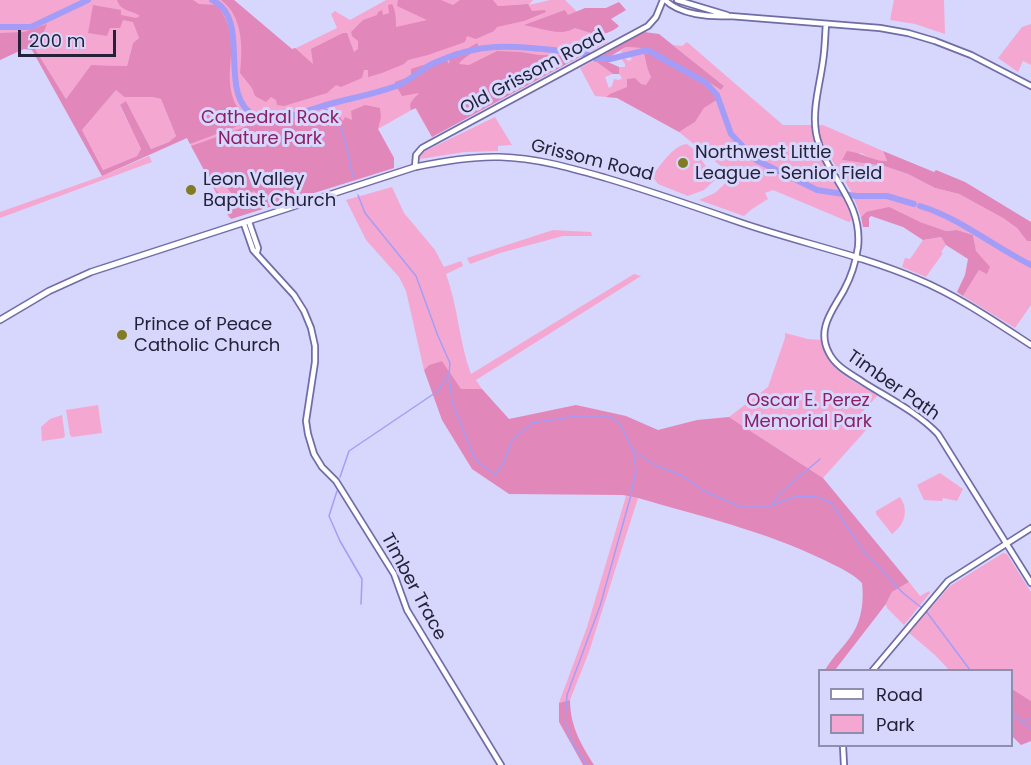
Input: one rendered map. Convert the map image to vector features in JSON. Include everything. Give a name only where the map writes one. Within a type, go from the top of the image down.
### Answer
[{"type":"main road","name":"Grissom Road","points":[[0,321],[35,298],[79,277],[415,167],[444,161],[512,157],[550,162],[652,192],[738,222],[889,268],[960,300],[1031,345]]},
{"type":"street","points":[[664,0],[671,5],[712,17],[730,16],[894,30],[921,36],[971,55],[1031,86]]},
{"type":"street","name":"Old Grissom Road","points":[[415,167],[416,155],[422,148],[648,26],[656,17],[664,0]]},
{"type":"street","points":[[677,0],[730,16]]},
{"type":"street","name":"Timber Path","points":[[826,24],[815,120],[816,133],[824,156],[854,209],[857,225],[856,257],[845,288],[826,322],[825,341],[829,354],[840,367],[925,422],[938,434],[1031,583]]},
{"type":"street","name":"Timber Trace","points":[[247,223],[258,248],[257,252],[294,295],[311,328],[315,362],[306,421],[311,448],[317,460],[336,481],[394,574],[407,610],[501,765]]},
{"type":"street","points":[[874,669],[952,577],[1031,528]]},
{"type":"street","points":[[843,747],[844,765]]},
{"type":"green space","name":"Cathedral Rock Nature Park","points":[[0,0],[234,0],[292,50],[337,28],[331,14],[335,11],[350,20],[386,0],[463,0],[442,17],[527,4],[498,6],[493,0],[533,0],[529,5],[550,0],[565,0],[608,42],[432,137],[415,108],[378,129],[394,158],[229,218],[187,138],[134,23],[139,38],[133,43],[127,66],[91,65],[66,99],[32,44],[42,36],[0,60]]},
{"type":"green space","points":[[117,0],[193,0],[199,4],[217,5],[230,31],[231,88],[235,104],[248,120],[246,123],[190,144],[187,138],[102,176],[32,50],[24,49],[0,60],[0,33],[24,32],[47,24],[42,36],[32,44],[66,99],[91,65],[127,66],[133,43],[139,38],[133,22],[123,20],[120,28],[110,28],[107,36],[88,33],[93,5],[121,10],[121,15],[136,18],[140,16],[124,9]],"holes":[[[116,90],[124,97],[161,99],[176,136],[169,142],[151,149],[126,101],[120,105],[141,149],[137,156],[103,170],[82,130]]]},
{"type":"green space","points":[[221,0],[234,0],[313,64],[311,49],[343,33],[347,33],[354,52],[358,49],[358,41],[351,32],[363,20],[377,15],[382,10],[383,15],[389,13],[388,5],[392,4],[396,27],[427,20],[397,6],[398,0],[441,0],[453,5],[460,0],[493,0],[498,6],[528,4],[532,11],[545,10],[546,12],[524,21],[497,27],[494,31],[476,39],[467,36],[465,42],[408,60],[382,73],[368,77],[368,70],[364,70],[362,78],[341,87],[336,85],[327,93],[284,106],[277,105],[276,100],[271,97],[266,102],[255,96],[252,88],[240,73],[240,33],[234,15]]},
{"type":"green space","points":[[894,0],[944,0],[945,34],[915,24],[890,20]]},
{"type":"green space","points":[[619,2],[626,10],[611,19],[619,26],[603,34],[575,28],[557,32],[524,25],[565,10],[568,15],[585,8],[606,8]]},
{"type":"green space","points":[[1031,24],[1031,65],[1023,61],[1018,72],[998,58],[1022,27]]},
{"type":"green space","points":[[644,32],[659,34],[724,86],[721,90],[701,77],[702,83],[718,99],[704,108],[695,122],[679,132],[617,98],[606,97],[627,87],[627,79],[635,78],[641,84],[646,85],[651,77],[642,48],[626,47],[609,57],[608,62],[619,67],[619,74],[613,74],[594,60]]},
{"type":"green space","points":[[687,42],[783,125],[823,125],[883,151],[887,161],[876,161],[861,153],[842,160],[884,166],[908,174],[935,188],[959,194],[1017,228],[1027,241],[1031,241],[1031,305],[1015,328],[963,296],[979,270],[973,235],[866,212],[861,217],[852,193],[829,155],[820,156],[845,199],[852,220],[849,222],[773,190],[765,193],[768,199],[744,216],[699,200],[715,193],[733,176],[679,132],[695,122],[704,108],[717,99],[702,83],[701,76],[721,90],[724,86],[673,45],[682,46]]},
{"type":"green space","points":[[477,43],[479,47],[459,64],[469,65],[497,51],[581,56],[432,137],[416,108],[411,110],[410,107],[419,93],[402,96],[395,82],[411,76],[411,69],[432,63],[444,56],[449,64],[451,53],[457,51],[460,53]]},
{"type":"green space","points":[[626,47],[642,48],[651,77],[646,86],[627,79],[628,87],[606,97],[595,96],[580,68],[594,60],[613,74],[605,77],[609,88],[614,79],[622,78],[619,74],[619,67],[625,67],[625,64],[622,60],[632,59],[620,52]]},
{"type":"green space","points":[[116,90],[124,97],[161,99],[176,136],[169,142],[151,149],[126,101],[120,106],[141,149],[137,156],[103,170],[82,130]]},
{"type":"green space","points":[[365,105],[380,108],[381,117],[378,129],[394,158],[394,168],[231,219],[191,146],[253,124],[268,124],[302,115],[303,126],[320,125],[328,119],[323,113],[327,111],[331,116],[338,115],[343,121],[345,117],[352,120],[351,111]],"holes":[[[223,183],[232,194],[240,198],[254,191],[261,198],[246,207],[226,202],[215,189]]]},
{"type":"green space","points":[[495,117],[512,145],[498,146],[498,151],[464,152],[420,159],[420,155],[425,151]]},
{"type":"green space","name":"Northwest Little League - Senior Field","points":[[687,144],[695,150],[715,180],[704,190],[688,196],[658,184],[652,176],[672,152]]},
{"type":"green space","points":[[847,151],[887,161],[883,151],[965,182],[1031,222],[1031,241],[1027,241],[1017,228],[1003,218],[959,194],[935,188],[908,174],[884,166],[842,160]]},
{"type":"green space","points":[[149,156],[152,162],[0,218],[0,212],[102,176]]},
{"type":"green space","points":[[392,187],[404,213],[435,250],[444,267],[461,261],[463,266],[446,274],[471,374],[634,274],[641,276],[476,380],[482,389],[461,390],[442,361],[429,365],[424,370],[406,291],[399,277],[366,240],[346,200]]},
{"type":"green space","points":[[889,207],[946,231],[957,230],[973,235],[976,251],[990,267],[987,274],[979,270],[963,296],[957,292],[965,275],[968,259],[946,245],[941,237],[923,240],[903,227],[871,216],[869,227],[863,227],[861,217],[866,212]]},
{"type":"green space","points":[[553,230],[591,232],[592,236],[563,236],[500,253],[470,264],[467,258]]},
{"type":"green space","points":[[941,237],[946,245],[941,252],[943,253],[926,277],[902,267],[905,258],[910,259],[923,240]]},
{"type":"green space","name":"Oscar E. Perez Memorial Park","points":[[785,333],[821,340],[824,351],[835,367],[850,379],[878,395],[855,420],[867,429],[823,478],[729,417],[768,387]]},
{"type":"green space","points":[[442,361],[461,389],[482,389],[509,419],[576,405],[626,416],[658,430],[697,420],[729,417],[823,478],[909,582],[892,592],[886,604],[836,669],[826,669],[850,638],[858,622],[863,596],[862,583],[858,579],[822,559],[778,540],[638,498],[623,495],[509,494],[472,469],[442,420],[424,370],[429,365]]},
{"type":"green space","points":[[98,405],[102,433],[72,437],[66,410]]},
{"type":"green space","points":[[62,415],[65,436],[42,441],[41,427],[50,419]]},
{"type":"green space","points":[[940,473],[963,489],[957,501],[943,498],[942,501],[924,500],[917,485]]},
{"type":"green space","points":[[626,496],[638,498],[589,652],[570,700],[559,703],[587,627]]},
{"type":"green space","points":[[900,497],[905,512],[903,522],[892,534],[876,511]]},
{"type":"green space","points":[[1003,553],[1007,554],[1031,592],[1031,701],[1013,691],[1013,669],[948,669],[909,633],[950,586]]},
{"type":"green space","points":[[909,582],[920,596],[929,591],[930,593],[904,625],[887,608],[886,604],[892,592]]},
{"type":"green space","points":[[1013,690],[1031,701],[1031,741],[1021,745],[1013,737]]},
{"type":"green space","points":[[570,700],[574,726],[594,765],[583,765],[559,722],[559,703]]},
{"type":"waterway","points":[[0,27],[31,27],[88,0]]},
{"type":"waterway","points":[[212,0],[224,10],[231,23],[238,93],[244,107],[263,119],[288,116],[389,88],[403,83],[434,63],[480,49],[517,47],[587,54]]},
{"type":"waterway","points":[[596,59],[610,59],[647,50],[705,82],[717,95],[731,134],[756,160],[817,190],[856,196],[887,196],[914,204]]},
{"type":"waterway","points":[[321,106],[329,112],[341,128],[353,177]]},
{"type":"waterway","points":[[358,195],[365,213],[416,276],[450,363],[452,401],[473,455],[478,462],[495,475],[505,460],[512,440],[532,423],[577,416],[610,416],[620,424],[633,450],[655,465],[683,476],[704,491],[739,506],[770,506],[794,497],[811,496],[832,504],[862,549],[903,593],[922,608]]},
{"type":"waterway","points":[[920,206],[963,225],[1031,265]]},
{"type":"waterway","points":[[340,477],[349,451],[438,391],[449,374]]},
{"type":"waterway","points":[[587,765],[573,744],[565,722],[567,695],[600,606],[631,495],[636,470],[633,450]]},
{"type":"waterway","points":[[771,506],[779,494],[820,459]]},
{"type":"waterway","points":[[337,491],[329,516],[340,541],[362,579],[361,604]]},
{"type":"waterway","points":[[926,611],[969,669]]},
{"type":"waterway","points":[[1013,714],[1031,729]]},
{"type":"waterway","points":[[1023,720],[1031,719]]},
{"type":"place","name":"Northwest Little League - Senior Field","points":[[683,163]]},
{"type":"place","name":"Leon Valley Baptist Church","points":[[191,190]]},
{"type":"place","name":"Prince of Peace Catholic Church","points":[[122,335]]}]
